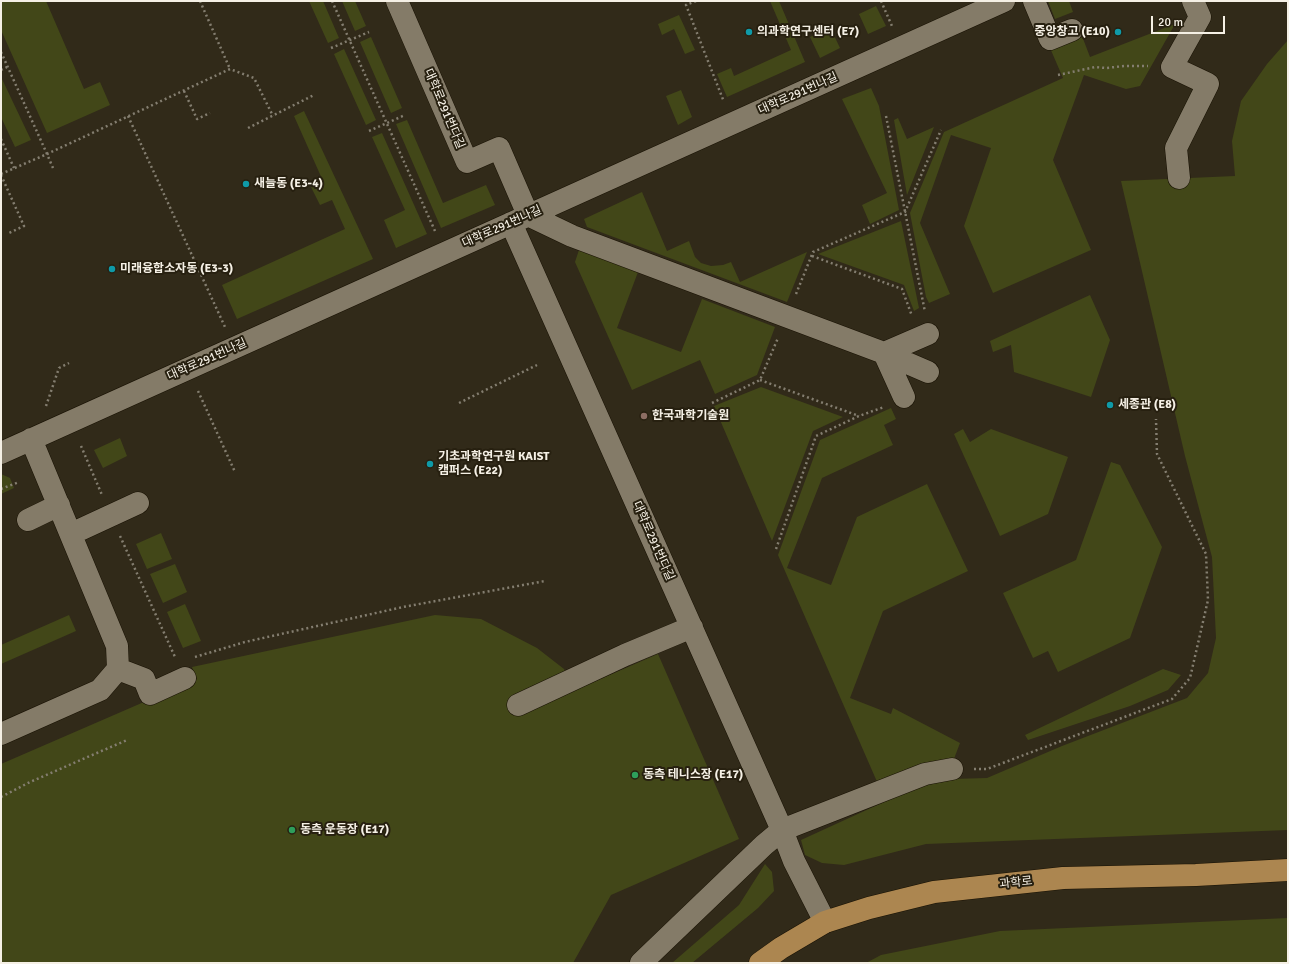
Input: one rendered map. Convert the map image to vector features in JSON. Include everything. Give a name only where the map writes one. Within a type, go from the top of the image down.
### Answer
[{"type":"main road","name":"과학로","points":[[760,963],[781,948],[825,922],[869,908],[934,892],[1063,878],[1196,875],[1288,870]]},
{"type":"street","name":"대학로291번다길","points":[[397,1],[467,162],[499,148],[519,219],[692,627],[782,830],[794,861],[825,922]]},
{"type":"street","name":"대학로291번나길","points":[[1,452],[1004,1]]},
{"type":"street","points":[[1034,1],[1050,39],[1072,30]]},
{"type":"street","points":[[1179,178],[1176,148],[1208,84],[1172,67],[1200,17],[1193,1]]},
{"type":"street","points":[[519,219],[572,236],[884,353],[928,372]]},
{"type":"street","points":[[884,353],[928,334]]},
{"type":"street","points":[[884,353],[896,402]]},
{"type":"street","points":[[1,734],[100,690],[118,669],[117,646],[31,439]]},
{"type":"street","points":[[71,534],[138,503]]},
{"type":"street","points":[[28,520],[58,505]]},
{"type":"street","points":[[518,705],[625,655],[692,627]]},
{"type":"street","points":[[118,669],[144,679],[150,694],[182,672]]},
{"type":"street","points":[[641,963],[764,845],[782,830],[925,774],[952,769]]},
{"type":"path","points":[[200,1],[230,69],[254,78],[273,116]]},
{"type":"path","points":[[332,1],[438,237]]},
{"type":"path","points":[[696,1],[686,5],[727,108]]},
{"type":"path","points":[[881,1],[893,28]]},
{"type":"path","points":[[331,48],[369,32]]},
{"type":"path","points":[[1,52],[53,168]]},
{"type":"path","points":[[1,70],[8,67]]},
{"type":"path","points":[[1058,75],[1095,67],[1172,67]]},
{"type":"path","points":[[9,233],[24,226],[1,174],[230,69]]},
{"type":"path","points":[[184,91],[196,119],[210,113]]},
{"type":"path","points":[[248,128],[314,95]]},
{"type":"path","points":[[369,131],[405,115]]},
{"type":"path","points":[[128,116],[227,331]]},
{"type":"path","points":[[812,256],[902,289],[913,317],[924,311],[886,116]]},
{"type":"path","points":[[794,298],[813,252],[905,212],[941,130]]},
{"type":"path","points":[[1,139],[14,168]]},
{"type":"path","points":[[712,403],[760,380],[778,337]]},
{"type":"path","points":[[44,412],[59,368],[69,363]]},
{"type":"path","points":[[459,403],[537,365]]},
{"type":"path","points":[[760,380],[859,416]]},
{"type":"path","points":[[198,391],[235,472]]},
{"type":"path","points":[[776,549],[816,436],[859,416],[896,402]]},
{"type":"path","points":[[952,769],[987,769],[1172,699],[1190,678],[1208,600],[1206,554],[1157,454],[1156,419]]},
{"type":"path","points":[[81,446],[104,500]]},
{"type":"path","points":[[1,489],[19,482]]},
{"type":"path","points":[[118,532],[182,672],[201,654],[245,642],[402,607],[545,581]]},
{"type":"path","points":[[1,797],[30,782],[127,740]]},
{"type":"green space","points":[[1,1],[46,1],[84,89],[100,82],[110,105],[47,133],[1,30]]},
{"type":"green space","points":[[309,1],[323,1],[339,38],[328,43]]},
{"type":"green space","points":[[342,1],[355,1],[366,26],[355,31]]},
{"type":"green space","points":[[770,1],[779,1],[805,62],[727,97],[717,74],[731,68],[734,76],[791,50]]},
{"type":"green space","points":[[1048,1],[1069,1],[1073,12],[1055,19]]},
{"type":"green space","points":[[876,6],[886,26],[868,34],[859,14]]},
{"type":"green space","points":[[679,15],[695,50],[685,54],[674,29],[662,35],[658,24]]},
{"type":"green space","points":[[1175,24],[1140,86],[1126,89],[1084,75],[1053,160],[1091,250],[993,293],[964,226],[991,148],[951,135],[920,223],[950,294],[929,303],[926,297],[910,213],[944,132],[1063,78],[1050,48],[1082,36],[1090,57]]},
{"type":"green space","points":[[830,27],[840,48],[820,58],[810,37]]},
{"type":"green space","points":[[371,37],[402,108],[391,113],[360,42]]},
{"type":"green space","points":[[1288,40],[1288,830],[926,844],[844,865],[822,863],[805,855],[801,840],[884,802],[916,788],[952,779],[987,778],[1062,746],[1187,698],[1208,673],[1216,638],[1212,557],[1185,456],[1121,181],[1235,176],[1232,141],[1241,101],[1267,64]]},
{"type":"green space","points":[[344,49],[376,120],[366,125],[334,54]]},
{"type":"green space","points":[[2,79],[31,140],[15,147],[1,117]]},
{"type":"green space","points":[[871,88],[879,106],[899,210],[870,224],[862,205],[887,193],[842,99]]},
{"type":"green space","points":[[681,90],[692,117],[678,125],[666,96]]},
{"type":"green space","points":[[304,111],[373,259],[237,319],[222,285],[345,229],[332,200],[320,205],[311,187],[323,181],[294,116]]},
{"type":"green space","points":[[898,118],[907,139],[934,127],[907,195],[894,120]]},
{"type":"green space","points":[[407,120],[443,203],[486,185],[495,205],[441,228],[396,124]]},
{"type":"green space","points":[[382,133],[427,234],[396,248],[384,220],[405,210],[372,137]]},
{"type":"green space","points":[[642,192],[667,251],[689,241],[695,257],[701,263],[711,266],[723,265],[731,262],[740,282],[807,252],[787,302],[587,227],[584,219]]},
{"type":"green space","points":[[901,221],[919,308],[914,311],[904,285],[818,254]]},
{"type":"green space","points":[[579,250],[638,272],[617,328],[681,352],[702,299],[775,327],[757,375],[715,394],[700,360],[632,390],[575,262]]},
{"type":"green space","points":[[1090,295],[1110,340],[1091,397],[1014,372],[1011,345],[993,352],[990,341]]},
{"type":"green space","points":[[761,387],[843,417],[813,431],[772,541],[714,406]]},
{"type":"green space","points":[[891,408],[896,419],[884,425],[893,445],[822,478],[787,568],[831,585],[857,517],[927,484],[968,571],[883,611],[850,698],[891,714],[893,708],[960,743],[952,764],[878,784],[778,555],[820,440]]},
{"type":"green space","points":[[963,429],[970,442],[991,429],[1068,457],[1048,514],[1000,536],[954,434]]},
{"type":"green space","points":[[120,438],[127,456],[103,468],[94,450]]},
{"type":"green space","points":[[1111,462],[1120,465],[1162,547],[1130,638],[1058,672],[1048,651],[1033,658],[1003,593],[1076,560]]},
{"type":"green space","points":[[1,474],[10,478],[14,488],[1,494]]},
{"type":"green space","points":[[161,533],[172,559],[147,569],[136,544]]},
{"type":"green space","points":[[175,564],[187,592],[163,603],[150,574]]},
{"type":"green space","points":[[185,604],[201,641],[183,648],[167,612]]},
{"type":"green space","points":[[69,615],[76,631],[1,664],[1,645]]},
{"type":"green space","name":"동측 운동장 (E17)","points":[[435,615],[481,619],[537,648],[564,669],[575,690],[658,654],[739,839],[611,895],[573,963],[1,963],[1,764],[197,679],[192,667]]},
{"type":"green space","points":[[1163,669],[1181,675],[1168,690],[1130,706],[1028,740],[1025,735]]},
{"type":"green space","points":[[765,864],[772,872],[774,891],[758,908],[692,963],[672,963],[739,905]]},
{"type":"green space","points":[[1288,918],[1288,963],[866,963],[881,955],[1000,931]]},
{"type":"place","name":"의과학연구센터 (E7)","points":[[749,32]]},
{"type":"place","name":"중앙창고 (E10)","points":[[1118,32]]},
{"type":"place","name":"새늘동 (E3-4)","points":[[246,184]]},
{"type":"place","name":"미래융합소자동 (E3-3)","points":[[112,269]]},
{"type":"place","name":"세종관 (E8)","points":[[1110,405]]},
{"type":"place","name":"한국과학기술원","points":[[644,416]]},
{"type":"place","name":"기초과학연구원 KAIST 캠퍼스 (E22)","points":[[430,464]]},
{"type":"place","name":"동측 테니스장 (E17)","points":[[635,775]]},
{"type":"place","name":"동측 운동장 (E17)","points":[[292,830]]}]
